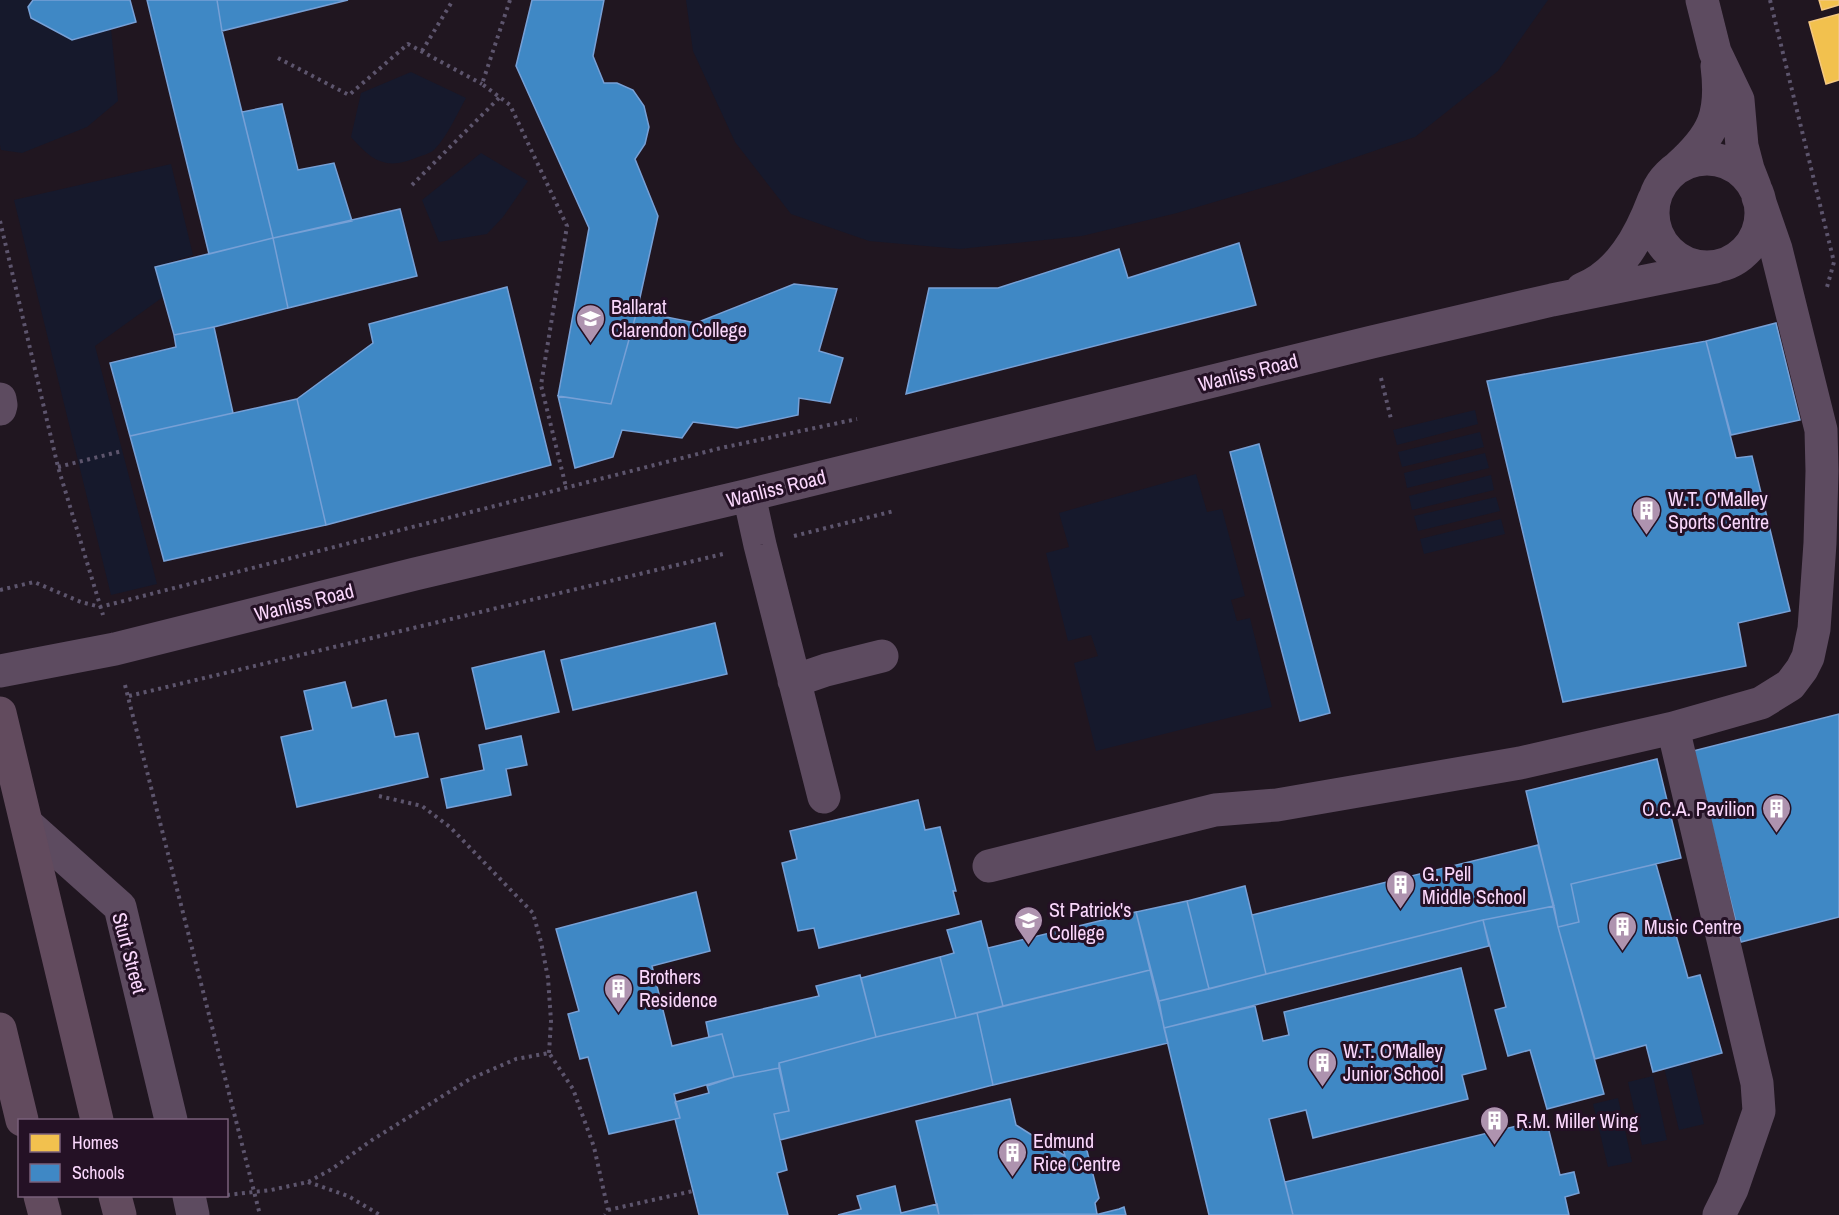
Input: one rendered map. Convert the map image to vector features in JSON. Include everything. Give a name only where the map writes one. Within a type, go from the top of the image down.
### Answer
[{"type":"main road","points":[[0,712],[97,1119]]},
{"type":"main road","points":[[0,1029],[22,1119]]},
{"type":"main road","points":[[40,1197],[45,1215]]},
{"type":"main road","points":[[115,1197],[120,1215]]},
{"type":"street","points":[[1702,0],[1713,44],[1719,82],[1718,106],[1702,145],[1664,180],[1655,197],[1654,227],[1663,245],[1677,258],[1695,266],[1748,267],[1771,277],[1786,292],[1790,303]]},
{"type":"street","points":[[989,866],[1215,810],[1276,806],[1520,763],[1673,728],[1748,708],[1770,699],[1790,685],[1802,669],[1812,642],[1819,575],[1822,491],[1821,430],[1776,249],[1748,170],[1742,146],[1738,100],[1713,44]]},
{"type":"street","points":[[1678,167],[1687,162],[1706,158],[1726,162],[1743,172],[1757,192],[1761,218],[1756,237],[1743,254],[1720,265]]},
{"type":"street","name":"Wanliss Road","points":[[1552,300],[1586,288],[1616,266],[1633,244],[1655,197]]},
{"type":"street","name":"Wanliss Road","points":[[0,672],[115,649],[415,574],[1552,300],[1720,265]]},
{"type":"street","points":[[0,399],[2,405],[0,409]]},
{"type":"street","points":[[748,495],[824,797]]},
{"type":"street","points":[[794,681],[826,670],[882,656]]},
{"type":"street","points":[[1673,728],[1757,1083],[1760,1112],[1732,1190],[1719,1215]]},
{"type":"street","name":"Sturt Street","points":[[27,824],[120,907],[171,1119]]},
{"type":"street","points":[[189,1197],[193,1215]]},
{"type":"path","points":[[422,51],[453,0]]},
{"type":"path","points":[[482,84],[510,0]]},
{"type":"path","points":[[1770,0],[1834,262],[1827,287]]},
{"type":"path","points":[[278,58],[349,95],[408,44],[482,84],[510,105],[567,226],[541,386],[566,487]]},
{"type":"path","points":[[412,184],[500,97]]},
{"type":"path","points":[[0,221],[58,467],[100,607]]},
{"type":"path","points":[[0,590],[34,582],[81,602],[100,607],[721,448],[858,419]]},
{"type":"path","points":[[58,467],[122,451]]},
{"type":"path","points":[[261,1215],[129,696],[760,545],[894,510]]},
{"type":"path","points":[[379,796],[422,806],[450,827],[533,913],[548,978],[551,1021],[549,1053],[573,1089],[594,1147],[608,1210],[605,1215]]},
{"type":"path","points":[[228,1195],[308,1182],[332,1169],[372,1140],[470,1079],[516,1059],[549,1053]]},
{"type":"path","points":[[308,1182],[348,1196],[380,1215]]},
{"type":"path","points":[[608,1210],[693,1191]]},
{"type":"shaded area","points":[[0,0],[33,0],[28,7],[31,18],[72,40],[111,29],[118,101],[87,127],[22,153],[1,150]]},
{"type":"shaded area","points":[[686,0],[1548,0],[1498,71],[1415,137],[1286,181],[1177,213],[1082,236],[960,249],[869,241],[791,214],[735,142],[693,51]]},
{"type":"shaded area","points":[[411,72],[466,98],[448,131],[433,150],[407,161],[388,163],[380,161],[373,158],[351,137],[361,93]]},
{"type":"shaded area","points":[[481,153],[528,181],[503,217],[487,234],[439,242],[422,200]]},
{"type":"shaded area","points":[[171,164],[193,255],[155,267],[163,297],[95,346],[157,584],[111,595],[14,200]]},
{"type":"shaded area","points":[[1475,410],[1478,424],[1397,445],[1393,430]]},
{"type":"shaded area","points":[[1480,432],[1484,447],[1402,467],[1398,452]]},
{"type":"shaded area","points":[[1485,453],[1489,468],[1407,488],[1404,473]]},
{"type":"shaded area","points":[[1196,474],[1207,512],[1222,509],[1245,596],[1231,600],[1237,621],[1250,618],[1272,707],[1096,751],[1074,663],[1098,656],[1091,635],[1068,641],[1046,553],[1069,547],[1059,513]]},
{"type":"shaded area","points":[[1491,475],[1494,490],[1412,510],[1409,496]]},
{"type":"shaded area","points":[[1496,497],[1500,511],[1418,531],[1414,516]]},
{"type":"shaded area","points":[[1501,519],[1505,534],[1424,554],[1420,539]]},
{"type":"shaded area","points":[[1689,1061],[1704,1124],[1679,1130],[1664,1067]]},
{"type":"shaded area","points":[[1653,1076],[1667,1140],[1642,1145],[1628,1082]]},
{"type":"shaded area","points":[[1618,1098],[1632,1162],[1608,1167],[1593,1104]]},
{"type":"building: Homes","points":[[1819,0],[1839,0],[1839,5],[1822,10]]},
{"type":"building: Homes","points":[[1839,14],[1839,80],[1826,84],[1809,22]]},
{"type":"building: Schools","points":[[33,0],[130,0],[136,22],[72,40],[31,18],[28,7]]},
{"type":"building: Schools","points":[[147,0],[217,0],[222,31],[273,238],[209,254]]},
{"type":"building: Schools","points":[[217,0],[348,0],[222,31]]},
{"type":"building: Schools","points":[[532,0],[604,0],[593,56],[604,83],[617,83],[633,90],[644,106],[649,127],[645,144],[635,159],[658,216],[637,311],[611,404],[558,396],[589,228],[516,66]]},
{"type":"building: Schools","points":[[282,104],[298,170],[334,163],[352,221],[273,238],[242,112]]},
{"type":"building: Schools","points":[[400,209],[417,276],[288,308],[273,238]]},
{"type":"building: Schools","points":[[273,238],[288,308],[174,335],[155,267]]},
{"type":"building: Schools","points":[[1239,243],[1256,305],[906,394],[929,288],[998,288],[1119,249],[1128,278]]},
{"type":"building: Schools","points":[[794,284],[837,289],[819,351],[843,358],[830,403],[799,398],[798,415],[737,428],[693,422],[682,438],[622,430],[613,457],[575,468],[558,396],[611,404],[637,311],[696,323]]},
{"type":"building: Schools","points":[[507,287],[551,465],[326,525],[297,399],[373,343],[369,324]]},
{"type":"building: Schools","points":[[1776,323],[1800,420],[1731,435],[1706,341]]},
{"type":"building: Schools","points":[[214,327],[233,413],[130,436],[110,363],[176,347],[174,335]]},
{"type":"building: Schools","name":"W.T. O'Malley Sports Centre","points":[[1706,341],[1736,458],[1752,456],[1790,611],[1738,623],[1746,666],[1563,702],[1487,381]]},
{"type":"building: Schools","points":[[297,399],[326,525],[164,561],[130,436]]},
{"type":"building: Schools","points":[[1259,444],[1330,713],[1300,721],[1230,452]]},
{"type":"building: Schools","points":[[715,623],[727,674],[573,710],[561,660]]},
{"type":"building: Schools","points":[[544,651],[559,712],[486,729],[472,668]]},
{"type":"building: Schools","points":[[345,682],[352,708],[386,700],[395,737],[418,733],[428,777],[297,807],[281,737],[313,730],[304,691]]},
{"type":"building: Schools","name":"O.C.A. Pavilion","points":[[1839,714],[1839,917],[1741,942],[1693,751]]},
{"type":"building: Schools","points":[[521,736],[527,765],[506,769],[511,795],[447,808],[441,779],[484,770],[479,745]]},
{"type":"building: Schools","points":[[1657,759],[1681,858],[1571,884],[1579,922],[1558,927],[1526,791]]},
{"type":"building: Schools","points":[[918,800],[925,830],[940,827],[956,891],[953,891],[959,914],[819,948],[814,928],[798,931],[782,863],[797,859],[790,831]]},
{"type":"building: Schools","name":"G. Pell Middle School","points":[[1538,845],[1554,906],[1483,920],[1266,974],[1252,915]]},
{"type":"building: Schools","name":"Music Centre","points":[[1656,864],[1688,978],[1700,975],[1722,1053],[1653,1072],[1646,1045],[1595,1059],[1558,927],[1579,922],[1571,884]]},
{"type":"building: Schools","points":[[1245,886],[1266,974],[1209,989],[1187,901]]},
{"type":"building: Schools","name":"Brothers Residence","points":[[696,892],[710,951],[652,966],[672,1046],[722,1034],[734,1077],[674,1094],[680,1118],[609,1134],[588,1057],[580,1059],[568,1014],[579,1011],[556,929]]},
{"type":"building: Schools","points":[[1187,901],[1209,989],[1159,1001],[1136,912]]},
{"type":"building: Schools","points":[[1554,906],[1604,1094],[1547,1109],[1530,1050],[1508,1056],[1495,1010],[1506,1007],[1483,920]]},
{"type":"building: Schools","points":[[1136,912],[1150,970],[1003,1006],[988,948]]},
{"type":"building: Schools","name":"G. Pell Middle School","points":[[1483,920],[1489,946],[1164,1028],[1159,1001]]},
{"type":"building: Schools","points":[[981,921],[1003,1006],[956,1018],[940,957],[954,953],[947,930]]},
{"type":"building: Schools","points":[[940,957],[956,1018],[876,1037],[861,978]]},
{"type":"building: Schools","name":"W.T. O'Malley Junior School","points":[[1461,968],[1486,1069],[1462,1075],[1468,1099],[1313,1138],[1306,1110],[1269,1119],[1293,1215],[1209,1215],[1164,1028],[1255,1006],[1263,1041],[1289,1035],[1284,1012]]},
{"type":"building: Schools","points":[[1150,970],[1168,1043],[993,1085],[977,1013]]},
{"type":"building: Schools","points":[[860,975],[876,1037],[779,1063],[779,1068],[734,1077],[722,1034],[709,1037],[706,1022],[819,996],[816,986]]},
{"type":"building: Schools","points":[[977,1013],[993,1085],[780,1140],[774,1114],[789,1111],[779,1063]]},
{"type":"building: Schools","points":[[779,1068],[789,1111],[774,1114],[787,1170],[777,1173],[788,1215],[699,1215],[675,1119],[680,1118],[675,1102],[709,1093],[707,1086],[734,1077]]},
{"type":"building: Schools","name":"Edmund Rice Centre","points":[[1010,1099],[1016,1125],[1065,1156],[1063,1148],[1085,1143],[1099,1198],[1095,1203],[1097,1214],[939,1215],[916,1121]]},
{"type":"building: Schools","name":"R.M. Miller Wing","points":[[1546,1119],[1560,1175],[1574,1172],[1579,1193],[1565,1197],[1569,1215],[1293,1215],[1285,1182]]},
{"type":"building: Schools","points":[[895,1186],[901,1213],[937,1204],[939,1215],[838,1215],[861,1209],[857,1196]]},
{"type":"building: Schools","points":[[1124,1207],[1126,1215],[1095,1215],[1119,1209]]},
{"type":"place","name":"Ballarat Clarendon College","points":[[590,344]]},
{"type":"place","name":"W.T. O'Malley Sports Centre","points":[[1647,536]]},
{"type":"place","name":"O.C.A. Pavilion","points":[[1776,834]]},
{"type":"place","name":"G. Pell Middle School","points":[[1401,910]]},
{"type":"place","name":"St Patrick's College","points":[[1028,946]]},
{"type":"place","name":"Music Centre","points":[[1623,952]]},
{"type":"place","name":"Brothers Residence","points":[[618,1014]]},
{"type":"place","name":"W.T. O'Malley Junior School","points":[[1322,1088]]},
{"type":"place","name":"R.M. Miller Wing","points":[[1495,1146]]},
{"type":"place","name":"Edmund Rice Centre","points":[[1012,1178]]}]
